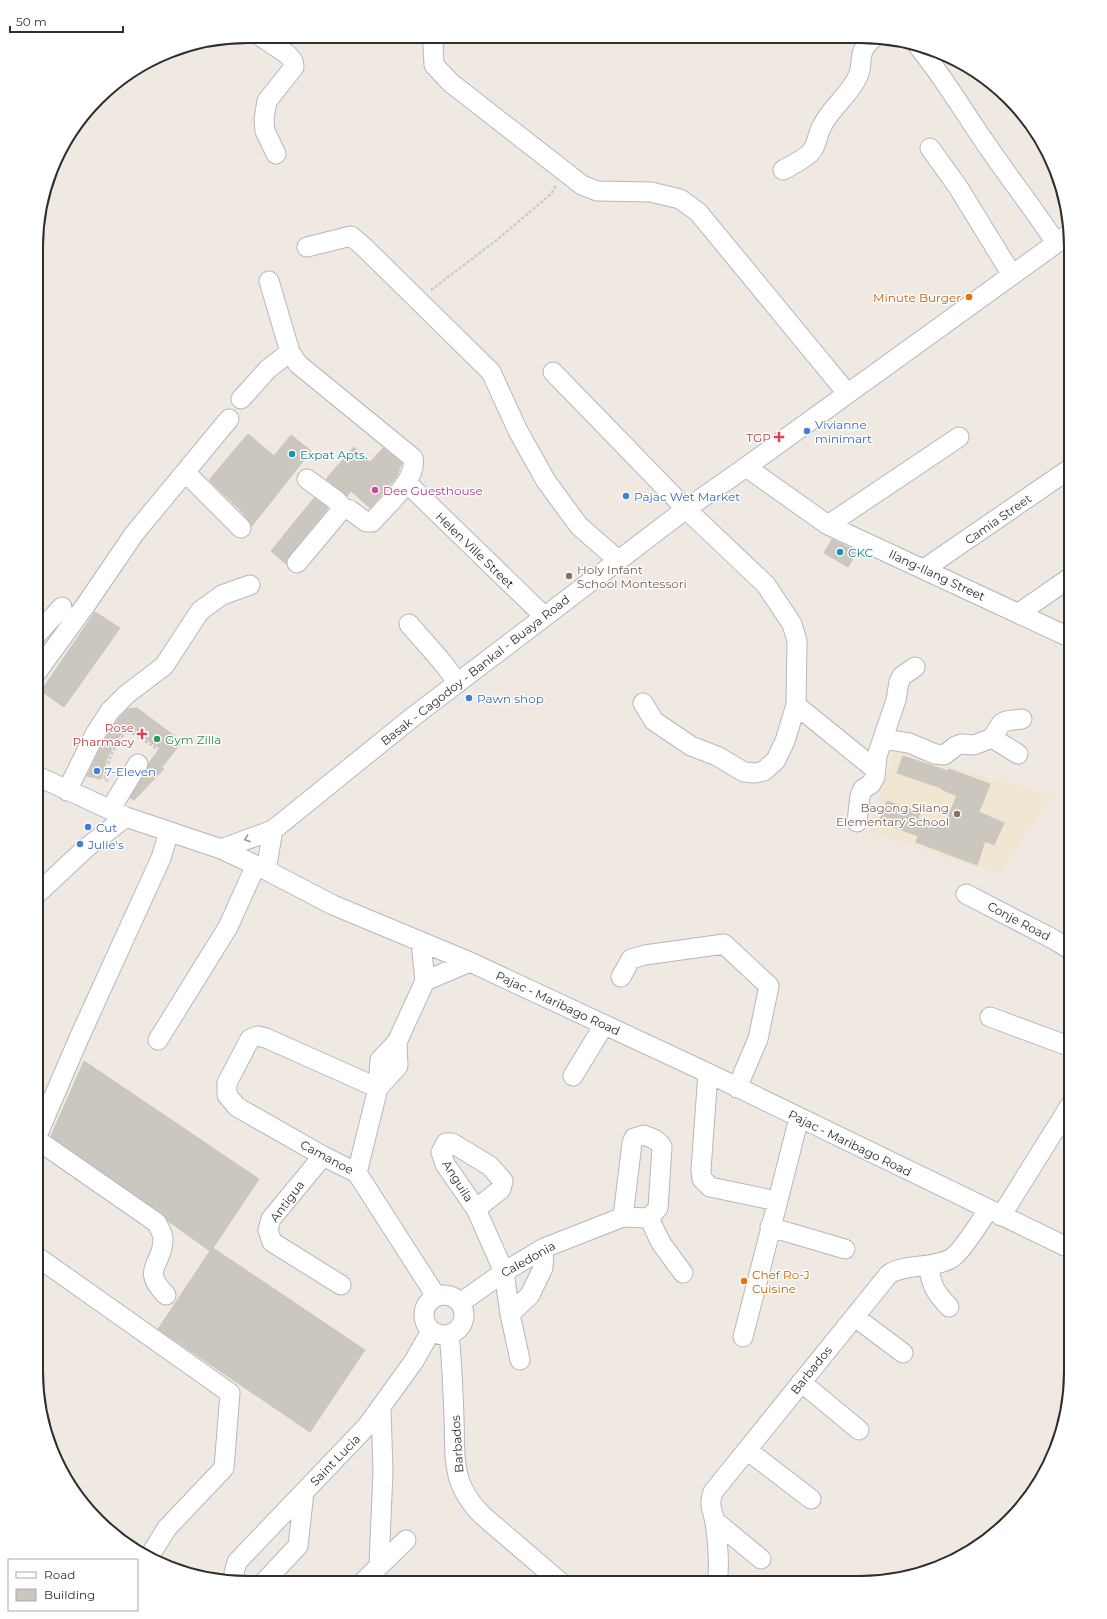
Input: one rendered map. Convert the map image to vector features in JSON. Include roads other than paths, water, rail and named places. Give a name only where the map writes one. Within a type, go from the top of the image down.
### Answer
[{"type":"street","points":[[270,43],[287,54],[293,61],[294,67],[267,101],[264,119],[265,131],[276,154]]},
{"type":"street","points":[[434,43],[432,58],[434,65],[451,83],[582,185],[597,191],[651,192],[680,199],[689,204],[698,212],[847,394]]},
{"type":"street","points":[[783,170],[813,150],[822,126],[837,103],[853,85],[859,75],[861,54],[868,43]]},
{"type":"street","points":[[924,54],[985,142],[1063,238]]},
{"type":"street","points":[[930,148],[958,187],[1012,274]]},
{"type":"street","points":[[307,246],[351,236],[364,246],[491,372],[518,431],[546,481],[579,526],[618,560]]},
{"type":"street","name":"Basak - Cagodoy - Bankal - Buaya Road","points":[[221,849],[273,830],[544,616],[686,509],[1063,238]]},
{"type":"street","points":[[269,281],[290,352],[298,364],[413,458],[415,465],[407,483],[372,522],[366,522],[346,509],[307,479]]},
{"type":"street","points":[[241,400],[268,369],[290,352]]},
{"type":"street","points":[[553,372],[686,509],[766,585],[792,624],[797,641],[796,705],[785,741],[776,760],[764,771],[755,773],[744,772],[716,756],[691,746],[654,721],[643,703]]},
{"type":"street","points":[[43,664],[85,606],[134,534],[229,419]]},
{"type":"street","points":[[828,525],[959,437]]},
{"type":"street","name":"Ilang-Ilang Street","points":[[746,467],[828,525],[1064,635]]},
{"type":"street","name":"Camia Street","points":[[924,569],[1064,473]]},
{"type":"street","points":[[183,476],[192,479],[241,528]]},
{"type":"street","name":"Helen Ville Street","points":[[407,483],[544,616]]},
{"type":"street","points":[[297,563],[346,509]]},
{"type":"street","points":[[1019,613],[1064,582]]},
{"type":"street","points":[[67,791],[95,734],[110,711],[126,694],[164,666],[200,611],[222,595],[250,585]]},
{"type":"street","points":[[43,628],[62,607]]},
{"type":"street","points":[[409,624],[443,663],[458,683]]},
{"type":"street","points":[[857,822],[860,796],[863,789],[871,784],[875,777],[877,756],[896,700],[899,682],[902,676],[915,667]]},
{"type":"street","points":[[796,705],[876,770]]},
{"type":"street","points":[[883,739],[909,743],[935,754],[944,755],[961,744],[974,745],[992,738],[1001,724],[1006,721],[1022,719]]},
{"type":"street","points":[[992,738],[1018,754]]},
{"type":"street","points":[[43,888],[86,848],[118,814],[138,764]]},
{"type":"street","name":"Pajac - Maribago Road","points":[[43,779],[118,814],[221,849],[261,867],[333,905],[470,962],[708,1074],[1064,1246]]},
{"type":"street","points":[[158,1040],[228,927],[261,867],[273,830]]},
{"type":"street","points":[[43,1123],[161,858],[169,832]]},
{"type":"street","name":"Conje Road","points":[[966,894],[1053,938],[1064,945]]},
{"type":"street","points":[[378,1088],[380,1060],[396,1042],[425,980],[421,942]]},
{"type":"street","points":[[622,977],[631,959],[645,954],[724,944],[750,967],[769,986],[758,1038],[737,1088]]},
{"type":"street","points":[[425,980],[470,962]]},
{"type":"street","points":[[990,1017],[1064,1044]]},
{"type":"street","points":[[573,1076],[604,1025]]},
{"type":"street","name":"Camanoe","points":[[258,1036],[266,1038],[378,1088],[357,1173],[323,1156],[237,1107],[227,1095],[228,1083],[250,1039],[258,1036]]},
{"type":"street","points":[[708,1074],[701,1170],[702,1180],[710,1187],[777,1201]]},
{"type":"street","name":"Barbados","points":[[719,1576],[715,1521],[710,1502],[713,1492],[889,1274],[896,1269],[928,1265],[953,1257],[995,1213],[1064,1114]]},
{"type":"street","points":[[743,1337],[799,1118]]},
{"type":"street","points":[[644,1136],[653,1138],[662,1148],[658,1208],[649,1218],[623,1217],[632,1144],[634,1138],[644,1136]]},
{"type":"street","points":[[43,1144],[157,1223],[163,1237],[161,1250],[152,1274],[157,1287],[166,1295]]},
{"type":"street","name":"Antigua","points":[[323,1156],[271,1219],[268,1230],[272,1242],[341,1285]]},
{"type":"street","points":[[357,1173],[436,1296]]},
{"type":"street","name":"Anguila","points":[[476,1209],[504,1272],[510,1314],[520,1360]]},
{"type":"street","name":"Caledonia","points":[[460,1303],[504,1272],[544,1248],[623,1217]]},
{"type":"street","points":[[649,1218],[661,1243],[683,1273]]},
{"type":"street","points":[[770,1227],[845,1249]]},
{"type":"street","points":[[510,1314],[530,1295],[543,1268],[544,1248]]},
{"type":"street","points":[[43,1261],[230,1393],[224,1468],[167,1528],[152,1552]]},
{"type":"street","points":[[928,1265],[932,1284],[937,1295],[949,1307]]},
{"type":"street","points":[[443,1294],[450,1295],[460,1303],[464,1309],[464,1320],[459,1329],[450,1334],[438,1334],[431,1331],[424,1320],[423,1312],[426,1304],[436,1296],[443,1294]]},
{"type":"street","points":[[855,1317],[903,1353]]},
{"type":"street","name":"Saint Lucia","points":[[235,1576],[234,1573],[237,1562],[354,1441],[381,1408],[414,1361],[431,1331]]},
{"type":"street","name":"Barbados","points":[[450,1334],[456,1459],[458,1475],[464,1490],[475,1508],[482,1515],[553,1576]]},
{"type":"street","points":[[801,1382],[859,1430]]},
{"type":"street","points":[[379,1565],[383,1471],[381,1408]]},
{"type":"street","points":[[747,1450],[811,1499]]},
{"type":"street","points":[[270,1576],[298,1546],[304,1492]]},
{"type":"street","points":[[715,1521],[761,1559]]},
{"type":"street","points":[[369,1576],[406,1540]]},
{"type":"place","name":"Minute Burger","points":[[969,297]]},
{"type":"place","name":"Vivianne minimart","points":[[807,431]]},
{"type":"place","name":"TGP","points":[[779,437]]},
{"type":"place","name":"Expat Apts.","points":[[292,454]]},
{"type":"place","name":"Dee Guesthouse","points":[[375,490]]},
{"type":"place","name":"Pajac Wet Market","points":[[626,496]]},
{"type":"place","name":"CKC","points":[[840,552]]},
{"type":"place","name":"Holy Infant School Montessori","points":[[569,576]]},
{"type":"place","name":"Pawn shop","points":[[469,698]]},
{"type":"place","name":"Rose Pharmacy","points":[[142,734]]},
{"type":"place","name":"Gym Zilla","points":[[157,739]]},
{"type":"place","name":"7-Eleven","points":[[97,771]]},
{"type":"place","name":"Bagong Silang Elementary School","points":[[957,814]]},
{"type":"place","name":"Cut","points":[[88,827]]},
{"type":"place","name":"Julie's","points":[[80,844]]},
{"type":"place","name":"Chef Ro-J Cuisine","points":[[744,1281]]}]
